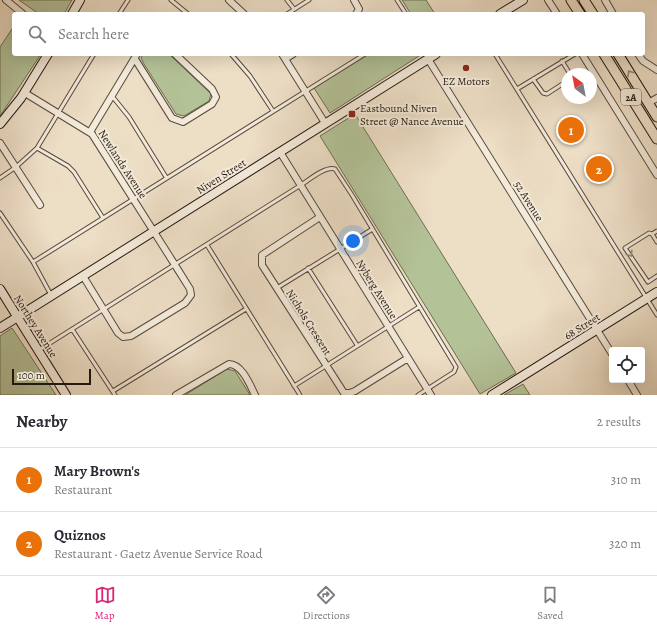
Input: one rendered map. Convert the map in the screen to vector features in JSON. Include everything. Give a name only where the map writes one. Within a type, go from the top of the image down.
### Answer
[{"type":"main road","points":[[571,0],[579,12]]},
{"type":"main road","points":[[584,0],[592,12]]},
{"type":"main road","name":"2A","points":[[605,56],[657,139]]},
{"type":"main road","name":"2A","points":[[619,56],[657,117]]},
{"type":"street","points":[[6,0],[21,12]]},
{"type":"street","points":[[73,12],[80,0]]},
{"type":"street","points":[[229,0],[242,12]]},
{"type":"street","points":[[354,0],[358,9],[357,12]]},
{"type":"street","points":[[503,12],[523,0]]},
{"type":"street","points":[[548,0],[556,12]]},
{"type":"street","points":[[604,0],[612,12]]},
{"type":"street","points":[[0,124],[25,93],[47,56]]},
{"type":"street","points":[[90,132],[136,56],[172,118],[183,122],[212,104],[216,97],[212,89],[177,56]]},
{"type":"street","points":[[284,56],[326,123]]},
{"type":"street","name":"Niven Street","points":[[0,328],[433,56]]},
{"type":"street","points":[[583,56],[657,175]]},
{"type":"street","points":[[639,56],[643,61],[657,70]]},
{"type":"street","name":"52 Avenue","points":[[428,59],[609,349]]},
{"type":"street","name":"Newlands Avenue","points":[[25,93],[90,132],[154,231],[191,292],[189,299],[178,307],[127,337],[118,333],[103,310]]},
{"type":"street","points":[[648,103],[657,98]]},
{"type":"street","points":[[0,143],[40,205]]},
{"type":"street","name":"Nyberg Avenue","points":[[280,152],[429,392]]},
{"type":"street","name":"Nichols Crescent","points":[[320,217],[262,255],[262,265],[276,288],[341,391],[350,393],[408,358]]},
{"type":"street","points":[[83,276],[103,310]]},
{"type":"street","name":"Northey Avenue","points":[[0,289],[66,395]]},
{"type":"street","name":"68 Street","points":[[492,395],[657,292]]},
{"type":"street","points":[[176,395],[229,364],[235,365],[239,368],[256,395]]},
{"type":"street","points":[[630,383],[637,395]]},
{"type":"lane","points":[[120,12],[128,0]]},
{"type":"lane","points":[[171,0],[186,12]]},
{"type":"lane","points":[[287,0],[294,9]]},
{"type":"lane","points":[[289,12],[309,0]]},
{"type":"lane","points":[[397,0],[405,12]]},
{"type":"lane","points":[[0,178],[16,167],[38,148],[93,56]]},
{"type":"lane","points":[[233,56],[250,76],[273,111]]},
{"type":"lane","points":[[33,262],[304,90],[362,56]]},
{"type":"lane","points":[[496,56],[657,315]]},
{"type":"lane","points":[[517,89],[572,56]]},
{"type":"lane","points":[[562,62],[566,68]]},
{"type":"lane","points":[[533,79],[543,93],[547,94],[561,85]]},
{"type":"lane","points":[[112,95],[129,117],[166,178]]},
{"type":"lane","points":[[38,148],[68,166],[74,172],[102,218]]},
{"type":"lane","points":[[38,350],[207,245],[300,185],[326,170],[335,170],[456,367],[454,372],[429,392],[418,395]]},
{"type":"lane","points":[[0,213],[33,262],[52,296]]},
{"type":"lane","points":[[276,288],[371,230]]},
{"type":"lane","points":[[657,231],[652,234],[649,233],[626,248],[648,282],[657,276]]},
{"type":"lane","points":[[652,234],[657,242]]},
{"type":"lane","points":[[207,245],[300,395]]},
{"type":"lane","points":[[308,268],[357,345]]},
{"type":"lane","points":[[294,386],[419,307]]},
{"type":"lane","points":[[72,329],[114,393],[246,309]]},
{"type":"green space","points":[[19,0],[72,0],[65,12],[36,12]]},
{"type":"green space","points":[[402,0],[426,0],[434,12],[410,12]]},
{"type":"green space","points":[[12,29],[12,56],[40,56],[0,116],[0,47]]},
{"type":"green space","points":[[142,56],[171,56],[211,94],[209,101],[184,116],[176,114],[141,58]]},
{"type":"green space","points":[[366,56],[419,56],[330,113],[314,88]]},
{"type":"green space","points":[[355,114],[516,373],[480,394],[320,136]]},
{"type":"green space","points":[[12,328],[56,395],[0,395],[0,336]]},
{"type":"green space","points":[[227,369],[235,371],[250,395],[185,395]]},
{"type":"green space","points":[[523,384],[530,395],[504,395]]},
{"type":"place","name":"EZ Motors","points":[[466,68]]},
{"type":"place","name":"Eastbound Niven Street @ Nance Avenue","points":[[352,114]]},
{"type":"place","name":"Mary Brown's","points":[[571,130]]},
{"type":"place","name":"Quiznos","points":[[599,169]]}]
